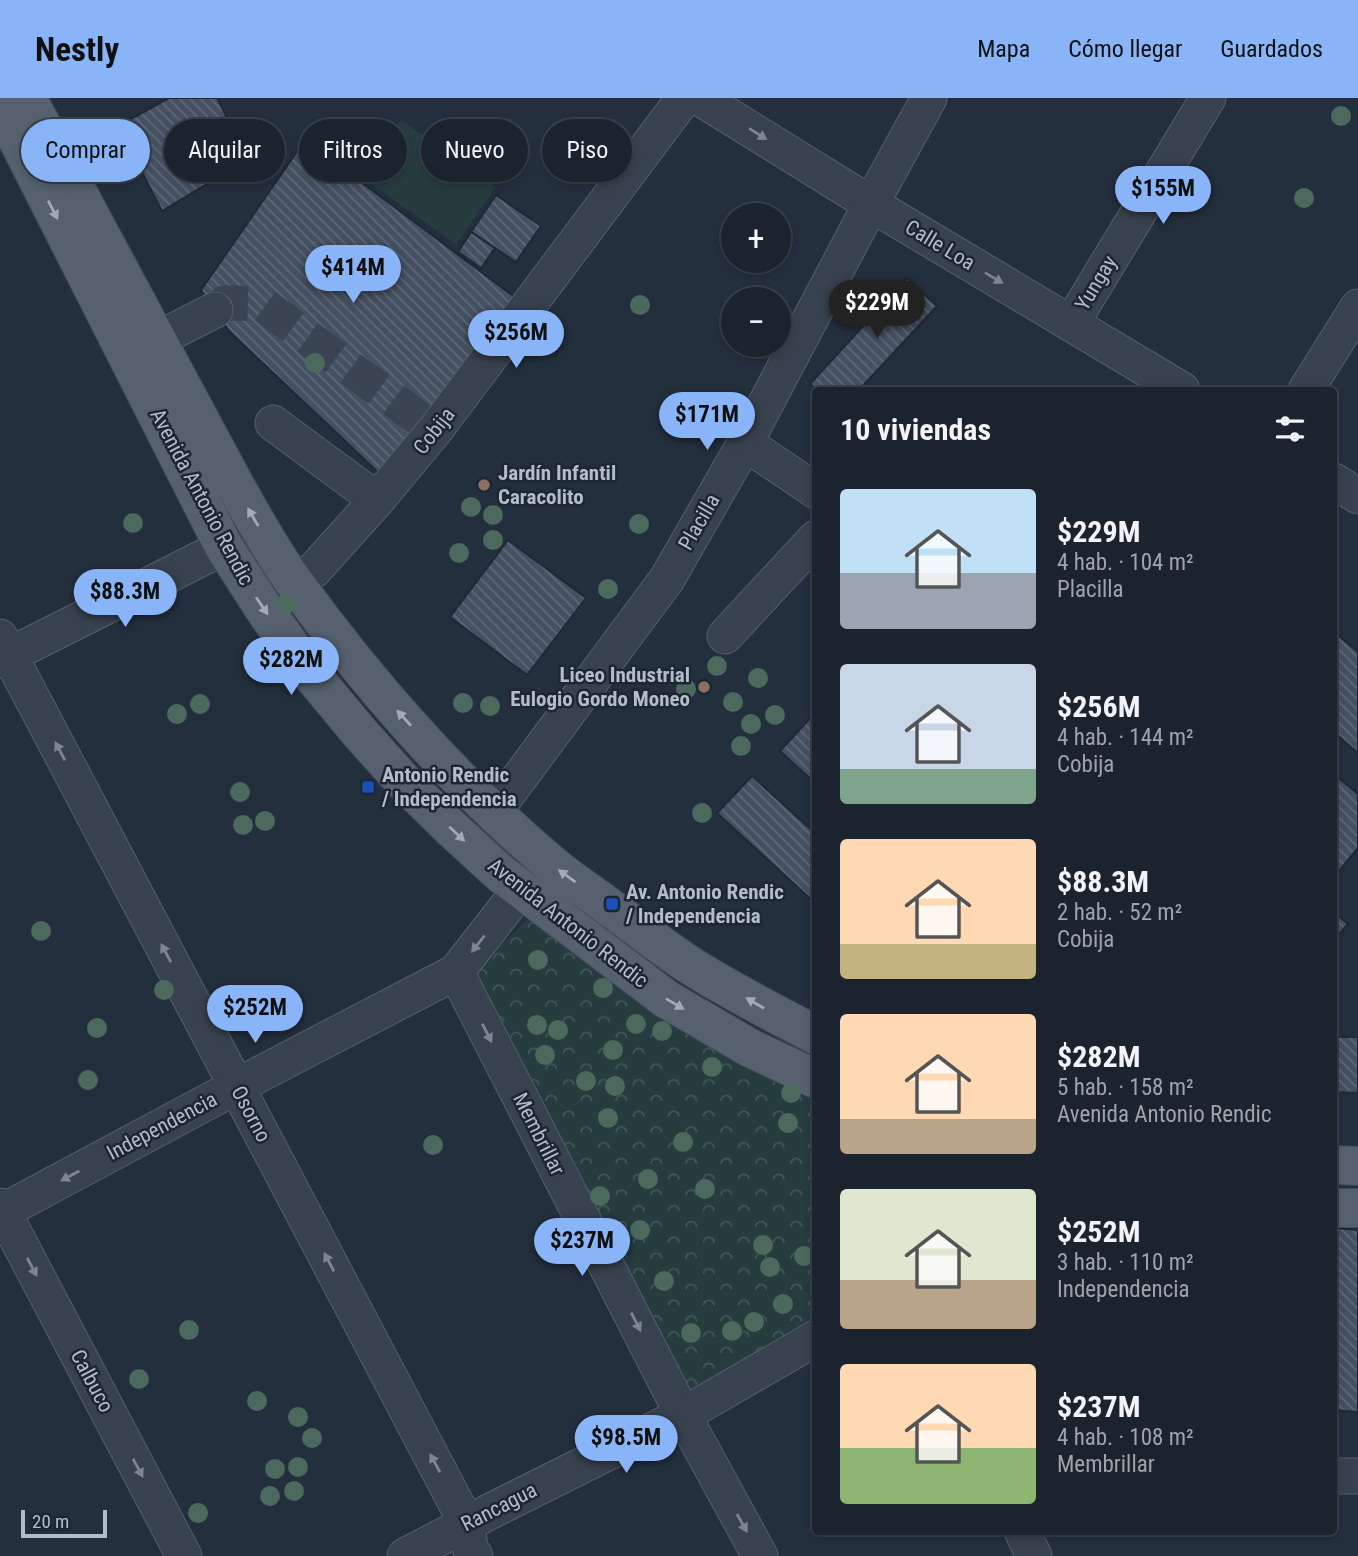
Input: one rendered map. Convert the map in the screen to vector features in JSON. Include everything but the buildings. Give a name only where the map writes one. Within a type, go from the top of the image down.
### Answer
[{"type":"main road","name":"Avenida Antonio Rendic","points":[[15,105],[156,340],[268,543],[293,581],[393,706],[442,760],[552,865],[690,965],[812,1033]]},
{"type":"main road","name":"Avenida Antonio Rendic","points":[[15,105],[224,547],[311,674],[404,782],[520,890],[666,999],[750,1048],[812,1077]]},
{"type":"main road","points":[[1337,1165],[1358,1166]]},
{"type":"main road","points":[[1337,1208],[1358,1208]]},
{"type":"street","name":"Cobija","points":[[293,581],[314,570],[377,500],[430,426],[684,98]]},
{"type":"street","name":"Calle Loa","points":[[700,98],[1177,387]]},
{"type":"street","name":"Placilla","points":[[494,812],[667,579],[745,443],[929,98]]},
{"type":"street","name":"Yungay","points":[[1071,324],[1208,98]]},
{"type":"street","points":[[1308,387],[1358,307]]},
{"type":"street","points":[[156,340],[215,310]]},
{"type":"street","points":[[273,424],[377,500]]},
{"type":"street","points":[[745,443],[812,488]]},
{"type":"street","points":[[1337,483],[1358,496]]},
{"type":"street","points":[[725,636],[812,542]]},
{"type":"street","points":[[3,651],[224,547]]},
{"type":"street","name":"Osorno","points":[[3,651],[237,1086],[471,1540]]},
{"type":"street","name":"Independencia","points":[[1,1210],[456,972],[520,890]]},
{"type":"street","name":"Membrillar","points":[[456,972],[683,1415],[760,1556]]},
{"type":"street","name":"Calbuco","points":[[1,1210],[184,1556]]},
{"type":"street","name":"Rancagua","points":[[405,1556],[471,1540],[812,1340]]},
{"type":"street","points":[[1337,1476],[1358,1476]]},
{"type":"street","points":[[1024,1535],[1034,1556]]},
{"type":"green space","points":[[407,124],[421,134],[421,182],[489,182],[496,187],[456,244],[368,182],[407,182]]},
{"type":"green space","points":[[528,919],[660,1010],[812,1091],[812,1326],[689,1397],[472,974]]},
{"type":"tunnel","points":[[215,310],[225,303],[262,304],[425,423]]},
{"type":"place","name":"Jardín Infantil Caracolito","points":[[484,485]]},
{"type":"place","name":"Liceo Industrial Eulogio Gordo Moneo","points":[[704,687]]},
{"type":"place","name":"Antonio Rendic / Independencia","points":[[368,787]]},
{"type":"place","name":"Av. Antonio Rendic / Independencia","points":[[612,904]]}]
